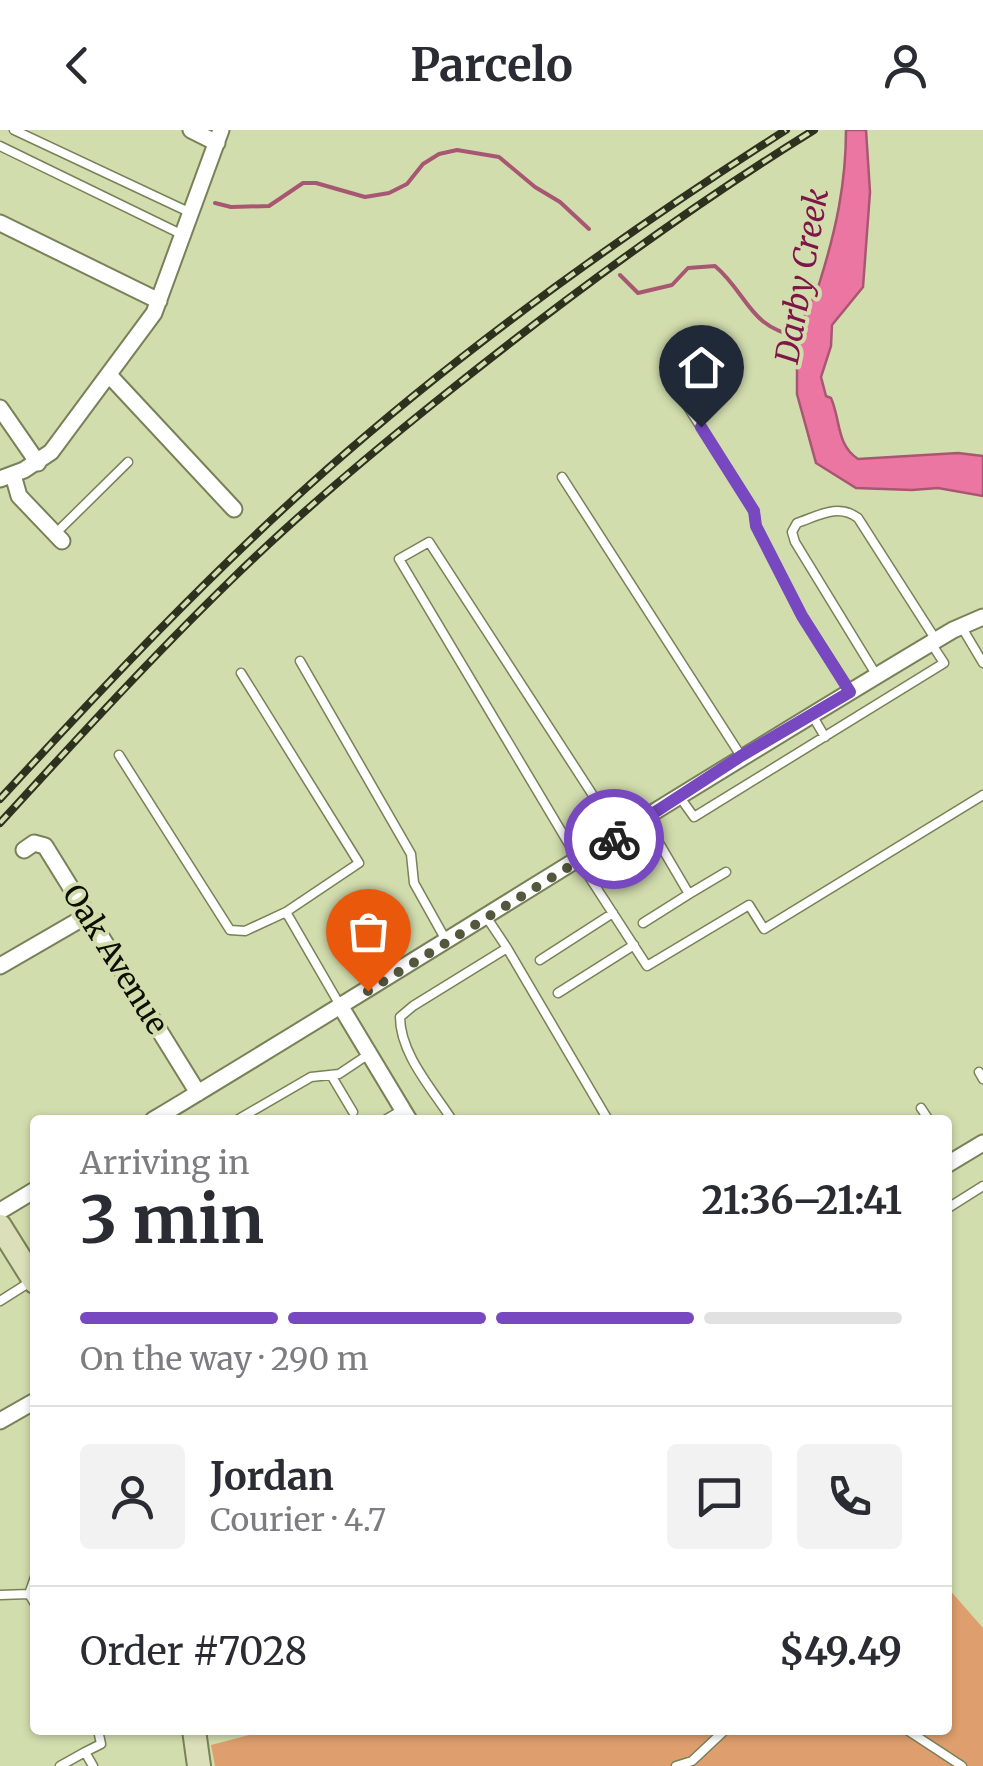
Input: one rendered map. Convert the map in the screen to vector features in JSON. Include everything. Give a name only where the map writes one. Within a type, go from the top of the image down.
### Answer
[{"type":"street","points":[[59,537],[6,477],[38,462],[60,442],[154,314],[219,136],[191,130]]},
{"type":"street","points":[[0,223],[159,301]]},
{"type":"street","points":[[110,376],[234,509]]},
{"type":"street","points":[[0,408],[38,462]]},
{"type":"street","points":[[161,1115],[487,918],[741,756],[933,642],[983,617]]},
{"type":"street","name":"Oak Avenue","points":[[24,850],[34,843],[45,846],[198,1093]]},
{"type":"street","points":[[0,966],[88,914]]},
{"type":"street","points":[[341,1007],[406,1115]]},
{"type":"street","points":[[952,1157],[983,1143]]},
{"type":"street","points":[[0,1211],[30,1193]]},
{"type":"street","points":[[0,1226],[30,1275]]},
{"type":"street","points":[[0,1421],[30,1404]]},
{"type":"street","points":[[195,1735],[199,1766]]},
{"type":"lane","points":[[14,130],[192,213]]},
{"type":"lane","points":[[0,146],[183,236]]},
{"type":"lane","points":[[683,399],[754,511],[756,526],[802,616],[850,692]]},
{"type":"lane","points":[[59,537],[128,462]]},
{"type":"lane","points":[[562,477],[741,756]]},
{"type":"lane","points":[[680,796],[694,817],[944,663],[858,518],[848,511],[835,510],[797,524],[792,532],[795,542],[877,676]]},
{"type":"lane","points":[[618,836],[428,542],[399,559],[579,861],[647,966],[749,905],[764,929],[983,795]]},
{"type":"lane","points":[[961,626],[983,663]]},
{"type":"lane","points":[[300,661],[411,854],[414,883],[447,942]]},
{"type":"lane","points":[[119,755],[230,930],[244,932],[286,912],[359,864],[241,673]]},
{"type":"lane","points":[[812,715],[825,737]]},
{"type":"lane","points":[[645,818],[689,894]]},
{"type":"lane","points":[[643,923],[726,872]]},
{"type":"lane","points":[[286,912],[341,1007]]},
{"type":"lane","points":[[540,960],[613,913]]},
{"type":"lane","points":[[487,918],[605,1115]]},
{"type":"lane","points":[[558,993],[634,945]]},
{"type":"lane","points":[[449,1115],[411,1056],[400,1032],[400,1017],[507,948]]},
{"type":"lane","points":[[245,1115],[311,1076],[340,1074],[369,1054]]},
{"type":"lane","points":[[331,1075],[354,1112]]},
{"type":"lane","points":[[921,1108],[925,1115]]},
{"type":"lane","points":[[952,1205],[983,1186]]},
{"type":"lane","points":[[0,1301],[30,1283]]},
{"type":"lane","points":[[0,1595],[30,1591]]},
{"type":"lane","points":[[60,1766],[101,1744],[99,1735]]},
{"type":"lane","points":[[676,1766],[692,1761],[720,1735]]},
{"type":"lane","points":[[915,1735],[962,1766]]},
{"type":"lane","points":[[699,1766],[709,1745]]},
{"type":"lane","points":[[86,1752],[93,1766]]},
{"type":"shaded area","points":[[846,130],[866,130],[870,192],[863,287],[832,325],[831,346],[821,377],[826,396],[831,398],[846,446],[858,459],[958,453],[983,456],[983,496],[938,488],[856,488],[816,463],[797,394],[797,328],[802,325],[818,287],[831,243],[842,188]]},
{"type":"shaded area","points":[[952,1593],[983,1628],[983,1766],[215,1766],[211,1745],[250,1735],[952,1735]]},
{"type":"waterway","points":[[215,203],[231,207],[269,206],[303,183],[365,197],[389,193],[407,184],[423,164],[439,154],[457,150],[499,157],[589,229]]},
{"type":"waterway","name":"Darby Creek","points":[[620,275],[638,293],[672,285],[688,268],[715,266],[759,318],[769,326],[798,336]]},
{"type":"railway","points":[[0,799],[199,590],[379,424],[549,292],[786,130]]},
{"type":"railway","points":[[0,823],[200,611],[355,468],[480,366],[620,260],[814,130]]},
{"type":"way so far","points":[[368,991],[614,839]]},
{"type":"route","points":[[614,839],[741,756],[850,692],[802,616],[756,526],[754,511],[701,427]]}]
